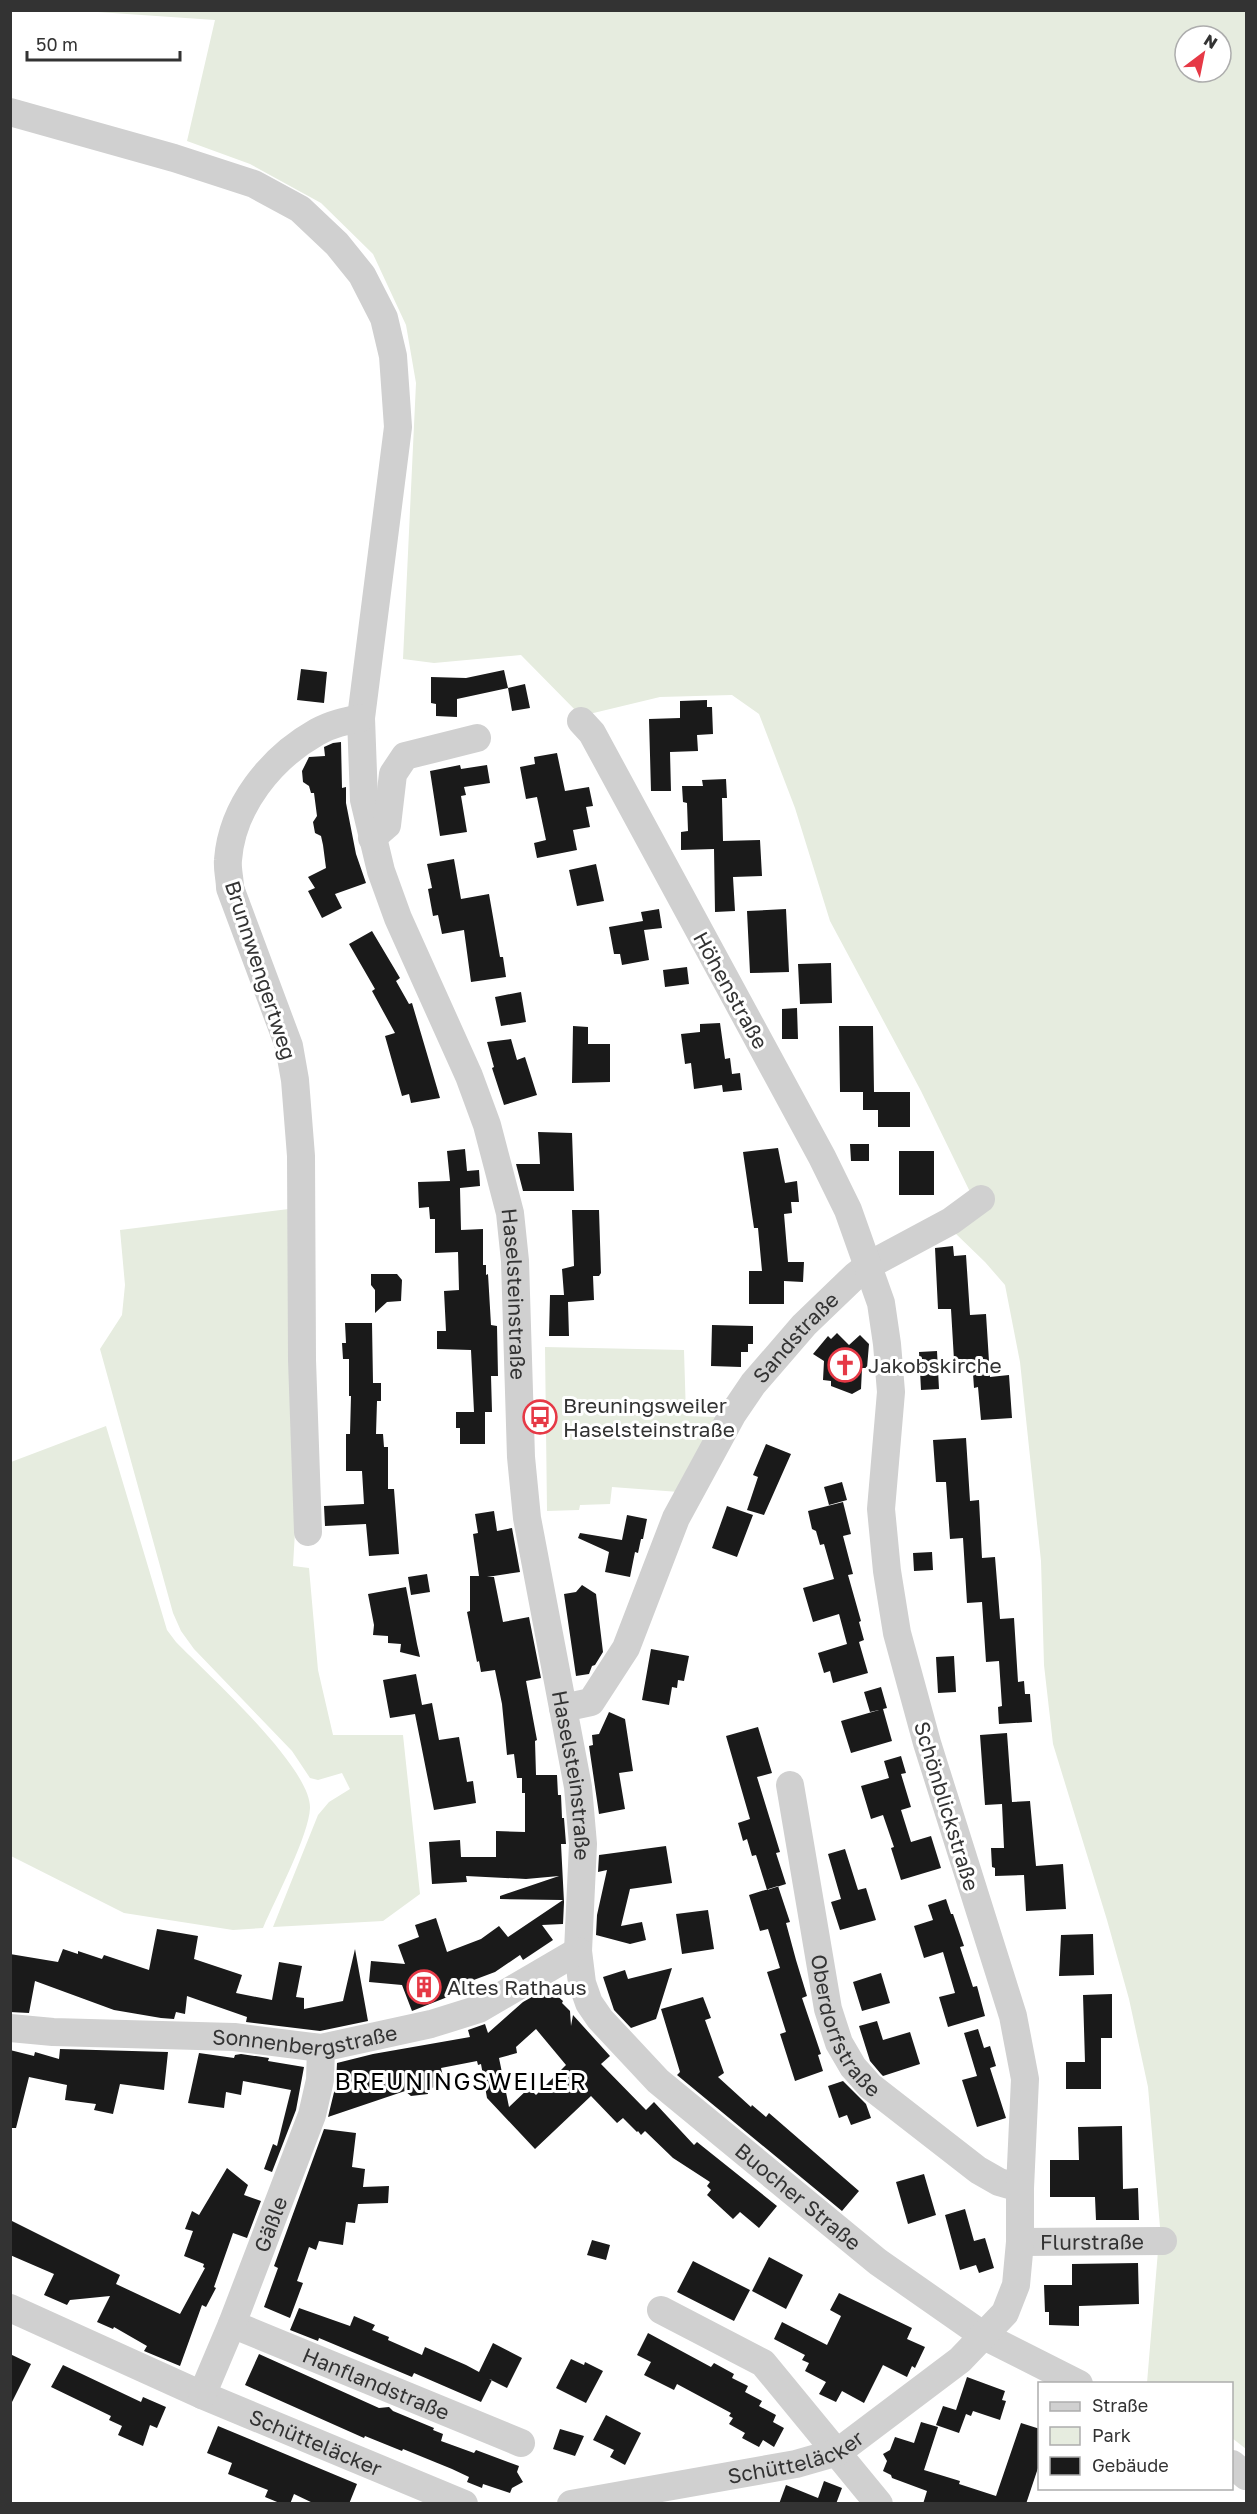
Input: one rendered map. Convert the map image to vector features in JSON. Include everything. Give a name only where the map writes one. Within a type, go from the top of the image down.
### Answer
[{"type":"street","name":"Haselsteinstraße","points":[[10,112],[174,158],[254,184],[300,209],[337,244],[362,275],[384,318],[393,356],[398,427],[361,718],[364,800],[372,838],[398,918],[469,1076],[483,1116],[510,1213],[515,1261],[521,1457],[527,1518],[578,1787],[583,1844],[578,1951]]},
{"type":"street","name":"Brunnwengertweg","points":[[308,1532],[302,1360],[301,1156],[295,1080],[289,1046],[230,888],[228,862],[232,837],[242,808],[254,788],[278,761],[317,732],[333,725],[361,718]]},
{"type":"street","name":"Höhenstraße","points":[[581,721],[592,734],[822,1157],[848,1210],[869,1265]]},
{"type":"street","points":[[372,838],[387,825],[393,774],[405,756],[477,738]]},
{"type":"street","name":"Sandstraße","points":[[563,1708],[591,1702],[626,1648],[676,1518],[732,1415],[753,1384],[804,1325],[841,1288],[869,1265],[951,1221],[981,1199]]},
{"type":"street","name":"Schönblickstraße","points":[[869,1265],[881,1303],[888,1344],[891,1392],[881,1509],[886,1571],[908,1677],[1012,2016],[1024,2079],[1020,2242],[1016,2285],[1005,2313],[984,2336]]},
{"type":"street","name":"Oberdorfstraße","points":[[790,1785],[828,2009],[839,2043],[853,2067],[890,2104],[978,2170],[999,2182],[1020,2188]]},
{"type":"street","name":"Sonnenbergstraße","points":[[10,2028],[54,2032],[234,2037],[321,2048],[431,2024],[479,2009],[578,1951]]},
{"type":"street","name":"Buocher Straße","points":[[578,1951],[582,1983],[589,2002],[600,2019],[658,2081],[878,2262],[984,2336],[1075,2382]]},
{"type":"street","name":"Gäßle","points":[[202,2395],[232,2324],[312,2115],[320,2080],[321,2048]]},
{"type":"street","name":"Flurstraße","points":[[1020,2242],[1163,2241]]},
{"type":"street","name":"Schütteläcker","points":[[10,2308],[202,2395],[464,2504]]},
{"type":"street","points":[[661,2310],[763,2363],[879,2504]]},
{"type":"street","name":"Hanflandstraße","points":[[232,2324],[521,2443]]},
{"type":"street","name":"Schütteläcker","points":[[571,2504],[796,2464],[838,2452],[960,2360],[984,2336]]},
{"type":"street","points":[[1233,2465],[1246,2476]]},
{"type":"green space","points":[[83,11],[1246,11],[1246,2449],[1233,2439],[1233,2382],[1147,2382],[1160,2227],[1148,2087],[1129,1999],[1053,1744],[1044,1665],[1041,1561],[1020,1362],[1005,1285],[955,1233],[971,1194],[921,1091],[830,921],[795,808],[759,714],[732,695],[660,697],[581,716],[521,655],[434,663],[403,659],[416,383],[406,325],[373,254],[321,203],[250,164],[187,141],[215,20]]},
{"type":"green space","points":[[297,1208],[298,1480],[293,1566],[309,1568],[318,1670],[333,1735],[403,1735],[420,1894],[383,1921],[273,1927],[318,1815],[329,1802],[350,1789],[342,1773],[318,1780],[310,1778],[292,1751],[194,1649],[181,1631],[173,1613],[100,1349],[122,1315],[125,1285],[120,1230]]},
{"type":"green space","points":[[545,1347],[684,1350],[686,1416],[717,1417],[679,1492],[612,1487],[610,1504],[580,1505],[579,1510],[547,1511]]},
{"type":"green space","points":[[106,1426],[167,1630],[276,1746],[294,1769],[306,1790],[310,1808],[304,1834],[263,1928],[233,1930],[124,1913],[11,1856],[11,1462]]},
{"type":"building","points":[[301,669],[327,672],[324,703],[297,700]]},
{"type":"building","points":[[504,670],[508,688],[457,699],[457,717],[436,716],[436,704],[431,703],[431,677],[466,678]]},
{"type":"building","points":[[525,684],[530,708],[512,711],[508,688]]},
{"type":"building","points":[[707,700],[707,707],[712,707],[713,734],[697,735],[698,751],[670,752],[671,791],[651,791],[649,719],[680,718],[680,701]]},
{"type":"building","points":[[341,742],[342,788],[346,787],[346,803],[356,854],[366,883],[335,894],[342,908],[322,918],[308,891],[315,888],[308,877],[326,868],[323,845],[321,836],[315,833],[313,822],[317,816],[314,793],[311,793],[309,786],[303,782],[302,771],[309,757],[325,756],[324,747]]},
{"type":"building","points":[[557,753],[565,791],[589,787],[593,806],[586,807],[590,827],[573,830],[577,850],[537,858],[534,843],[546,840],[537,797],[526,799],[520,767],[535,764],[534,757]]},
{"type":"building","points":[[460,765],[461,769],[487,765],[490,783],[464,787],[466,795],[461,796],[467,832],[440,836],[430,771]]},
{"type":"building","points":[[726,779],[727,798],[722,798],[723,841],[760,840],[762,876],[733,877],[735,911],[715,912],[714,849],[681,850],[681,832],[688,831],[687,803],[683,802],[682,786],[703,786],[702,780]]},
{"type":"building","points":[[454,859],[461,899],[489,894],[500,957],[503,957],[506,977],[471,982],[464,930],[442,934],[438,915],[433,916],[428,889],[432,888],[427,864]]},
{"type":"building","points":[[596,864],[604,901],[577,906],[569,870]]},
{"type":"building","points":[[659,909],[662,928],[644,930],[649,960],[622,965],[620,954],[614,954],[609,927],[643,921],[641,912]]},
{"type":"building","points":[[786,909],[789,972],[750,973],[747,911]]},
{"type":"building","points":[[372,931],[400,978],[396,981],[409,1004],[412,1003],[440,1098],[411,1103],[409,1094],[402,1096],[385,1036],[395,1033],[372,991],[375,989],[349,944]]},
{"type":"building","points":[[831,963],[832,1003],[800,1004],[798,964]]},
{"type":"building","points":[[687,967],[689,984],[665,987],[663,970]]},
{"type":"building","points":[[521,992],[526,1022],[501,1026],[495,997]]},
{"type":"building","points":[[797,1008],[798,1039],[782,1039],[782,1009]]},
{"type":"building","points":[[720,1023],[725,1059],[730,1058],[732,1074],[740,1073],[742,1090],[723,1092],[722,1085],[694,1089],[691,1063],[685,1064],[681,1034],[700,1032],[700,1024]]},
{"type":"building","points":[[573,1026],[588,1027],[588,1044],[610,1044],[610,1082],[572,1083]]},
{"type":"building","points":[[839,1026],[873,1026],[874,1092],[910,1092],[910,1127],[878,1127],[878,1110],[863,1110],[863,1092],[840,1092]]},
{"type":"building","points":[[511,1039],[517,1060],[525,1057],[537,1095],[504,1105],[492,1068],[494,1067],[487,1042]]},
{"type":"building","points":[[538,1132],[572,1133],[574,1191],[523,1191],[516,1164],[540,1164]]},
{"type":"building","points":[[850,1144],[869,1144],[869,1161],[851,1161]]},
{"type":"building","points":[[778,1148],[785,1183],[797,1181],[799,1202],[791,1202],[792,1213],[784,1214],[788,1262],[804,1262],[803,1282],[784,1281],[784,1304],[749,1304],[749,1271],[762,1271],[758,1228],[754,1228],[743,1152]]},
{"type":"building","points":[[465,1149],[467,1171],[479,1170],[480,1186],[460,1188],[461,1230],[483,1229],[483,1265],[486,1265],[486,1275],[488,1274],[491,1325],[497,1326],[498,1376],[491,1376],[492,1412],[485,1412],[485,1444],[460,1444],[460,1428],[456,1428],[456,1412],[474,1412],[471,1350],[437,1349],[437,1331],[446,1331],[444,1291],[459,1290],[458,1252],[435,1253],[435,1219],[430,1219],[429,1207],[419,1208],[418,1182],[450,1181],[447,1151]]},
{"type":"building","points":[[899,1151],[934,1151],[934,1195],[899,1195]]},
{"type":"building","points":[[572,1210],[599,1210],[601,1273],[599,1276],[593,1276],[594,1300],[568,1302],[569,1336],[549,1336],[550,1295],[564,1295],[562,1269],[574,1266]]},
{"type":"building","points":[[953,1246],[954,1256],[966,1255],[970,1315],[986,1314],[990,1377],[1009,1375],[1012,1418],[981,1420],[978,1387],[974,1388],[972,1359],[954,1360],[951,1309],[938,1309],[935,1248]]},
{"type":"building","points":[[371,1274],[397,1274],[402,1280],[401,1301],[387,1302],[375,1313],[375,1290],[371,1285]]},
{"type":"building","points":[[345,1323],[372,1323],[373,1383],[381,1383],[381,1401],[377,1401],[376,1434],[383,1434],[384,1447],[388,1447],[388,1489],[394,1489],[399,1554],[369,1556],[366,1524],[325,1526],[324,1506],[364,1504],[362,1471],[346,1471],[346,1434],[350,1434],[351,1396],[349,1396],[349,1359],[343,1359],[342,1343],[346,1343]]},
{"type":"building","points":[[712,1325],[753,1326],[753,1344],[748,1344],[748,1352],[741,1352],[741,1367],[711,1366]]},
{"type":"building","name":"Jakobskirche","points":[[837,1333],[849,1345],[860,1335],[869,1344],[867,1368],[862,1368],[861,1389],[852,1394],[831,1386],[831,1381],[823,1380],[824,1361],[813,1354],[828,1336],[831,1339]]},
{"type":"building","points":[[937,1351],[939,1389],[921,1390],[919,1352]]},
{"type":"building","points":[[966,1438],[970,1501],[979,1500],[982,1558],[995,1557],[1000,1619],[1014,1618],[1018,1682],[1024,1681],[1025,1694],[1030,1694],[1032,1722],[999,1724],[998,1707],[1002,1706],[999,1661],[986,1662],[982,1602],[967,1603],[963,1538],[950,1539],[946,1482],[936,1482],[933,1440]]},
{"type":"building","points":[[766,1444],[791,1454],[764,1515],[747,1510],[758,1477],[753,1475]]},
{"type":"building","points":[[842,1482],[847,1500],[829,1505],[824,1487]]},
{"type":"building","points":[[843,1502],[851,1534],[843,1536],[853,1574],[848,1575],[861,1621],[859,1622],[864,1640],[859,1642],[868,1673],[833,1683],[830,1671],[824,1673],[818,1653],[847,1644],[839,1614],[813,1622],[803,1588],[834,1579],[824,1544],[820,1545],[816,1531],[812,1529],[808,1511]]},
{"type":"building","points":[[727,1506],[753,1515],[737,1557],[712,1548]]},
{"type":"building","points":[[494,1511],[497,1531],[512,1528],[520,1572],[487,1577],[494,1577],[503,1622],[529,1617],[541,1678],[526,1681],[537,1740],[535,1741],[536,1775],[557,1775],[558,1795],[561,1795],[566,1844],[561,1844],[564,1902],[563,1924],[542,1925],[553,1940],[523,1960],[520,1955],[495,1972],[447,1990],[450,1996],[412,2011],[402,1985],[369,1982],[371,1961],[405,1964],[398,1945],[419,1937],[415,1925],[436,1918],[447,1952],[481,1939],[499,1926],[508,1937],[563,1900],[500,1899],[500,1896],[559,1876],[526,1879],[466,1876],[467,1882],[432,1884],[429,1842],[460,1840],[461,1857],[496,1857],[496,1831],[525,1832],[525,1793],[522,1793],[522,1778],[517,1778],[514,1754],[507,1755],[502,1704],[495,1670],[481,1672],[467,1612],[470,1611],[470,1576],[479,1576],[473,1534],[478,1533],[475,1514]]},
{"type":"building","points":[[627,1515],[647,1519],[638,1553],[635,1552],[630,1577],[605,1572],[609,1552],[578,1538],[580,1533],[622,1540]]},
{"type":"building","points":[[932,1552],[933,1570],[914,1571],[913,1553]]},
{"type":"building","points":[[427,1574],[430,1592],[411,1595],[408,1577]]},
{"type":"building","points":[[582,1585],[596,1594],[603,1652],[589,1674],[576,1676],[564,1594],[576,1592]]},
{"type":"building","points":[[406,1587],[420,1657],[400,1652],[401,1644],[388,1643],[388,1636],[373,1635],[374,1625],[368,1594]]},
{"type":"building","points":[[651,1649],[689,1656],[684,1681],[678,1680],[677,1688],[672,1687],[669,1705],[642,1700]]},
{"type":"building","points":[[954,1656],[956,1692],[938,1693],[936,1657]]},
{"type":"building","points":[[416,1674],[422,1705],[432,1703],[439,1740],[459,1737],[467,1782],[473,1781],[476,1803],[434,1810],[415,1714],[390,1718],[383,1680]]},
{"type":"building","points":[[881,1687],[887,1708],[883,1709],[892,1741],[851,1753],[841,1721],[879,1710],[870,1712],[864,1692]]},
{"type":"building","points":[[609,1712],[625,1719],[633,1771],[619,1773],[625,1809],[599,1814],[589,1746],[593,1745],[592,1735],[599,1734]]},
{"type":"building","points":[[758,1727],[772,1773],[757,1777],[780,1852],[776,1853],[786,1884],[767,1890],[756,1855],[752,1856],[747,1839],[743,1841],[738,1823],[750,1819],[726,1736]]},
{"type":"building","points":[[1007,1733],[1012,1802],[1030,1801],[1036,1866],[1063,1864],[1066,1909],[1026,1911],[1024,1875],[995,1876],[991,1848],[1004,1848],[1002,1804],[985,1805],[980,1735]]},
{"type":"building","points":[[901,1756],[906,1773],[901,1774],[911,1807],[901,1810],[911,1842],[931,1836],[941,1868],[901,1880],[891,1848],[894,1847],[883,1815],[871,1819],[861,1786],[889,1778],[884,1761]]},
{"type":"building","points":[[666,1846],[672,1883],[630,1889],[621,1926],[642,1922],[646,1940],[630,1944],[596,1935],[597,1915],[607,1870],[598,1872],[599,1855]]},
{"type":"building","points":[[845,1849],[858,1890],[866,1888],[876,1920],[840,1930],[831,1902],[841,1899],[828,1854]]},
{"type":"building","points":[[778,1886],[790,1922],[786,1923],[807,1996],[802,1998],[821,2054],[818,2055],[823,2071],[795,2081],[780,2034],[786,2032],[767,1972],[780,1968],[768,1929],[760,1931],[749,1895]]},
{"type":"building","points":[[946,1899],[964,1946],[960,1947],[973,1987],[977,1986],[985,2016],[948,2027],[939,1997],[955,1993],[943,1952],[924,1958],[914,1926],[933,1920],[928,1905]]},
{"type":"building","points":[[708,1910],[714,1949],[682,1954],[676,1914]]},
{"type":"building","points":[[157,1929],[198,1936],[194,1959],[242,1975],[236,1993],[272,2000],[279,1962],[302,1966],[296,1997],[304,1998],[304,2009],[343,2001],[355,1949],[368,2021],[320,2031],[246,2022],[247,2017],[187,1996],[185,2014],[176,2012],[174,2019],[161,2018],[114,2010],[35,1981],[29,2013],[10,2012],[10,1954],[58,1962],[63,1949],[102,1959],[104,1955],[149,1970]]},
{"type":"building","points":[[1093,1934],[1094,1975],[1059,1976],[1061,1935]]},
{"type":"building","points":[[672,1968],[656,2019],[631,2028],[614,2010],[603,1977],[625,1970],[628,1979]]},
{"type":"building","points":[[881,1973],[890,2003],[862,2011],[853,1982]]},
{"type":"building","points":[[548,1988],[563,2001],[562,2003],[570,2011],[571,2026],[573,2015],[610,2056],[601,2064],[646,2110],[654,2102],[694,2145],[697,2142],[777,2206],[759,2228],[740,2212],[733,2219],[707,2195],[711,2190],[707,2186],[710,2182],[673,2158],[645,2131],[641,2135],[623,2118],[617,2123],[591,2096],[535,2149],[487,2098],[481,2064],[478,2065],[477,2061],[441,2068],[445,2085],[427,2089],[428,2094],[411,2096],[405,2091],[328,2117],[336,2084],[337,2063],[373,2054],[470,2037],[468,2030],[485,2024],[488,2033],[523,2002]],"holes":[[[536,2029],[566,2065],[536,2095],[529,2088],[509,2107],[499,2058],[517,2053],[516,2047]]]},
{"type":"building","points":[[1112,1994],[1112,2038],[1101,2038],[1101,2089],[1066,2089],[1066,2062],[1085,2062],[1083,1995]]},
{"type":"building","points":[[703,1997],[711,2018],[705,2020],[724,2073],[718,2077],[751,2107],[752,2105],[766,2117],[769,2113],[859,2191],[842,2211],[677,2075],[680,2072],[661,2009]]},
{"type":"building","points":[[877,2021],[883,2040],[910,2032],[920,2064],[883,2076],[881,2074],[870,2061],[859,2026]]},
{"type":"building","points":[[978,2029],[984,2048],[990,2046],[996,2066],[990,2068],[1006,2118],[977,2127],[962,2080],[977,2076],[964,2033]]},
{"type":"building","points":[[60,2049],[168,2052],[164,2090],[120,2084],[113,2114],[94,2110],[96,2104],[65,2100],[67,2085],[29,2077],[16,2128],[10,2128],[10,2050],[34,2056],[35,2052],[59,2059]]},
{"type":"building","points":[[199,2053],[234,2058],[235,2055],[241,2054],[304,2067],[296,2110],[272,2172],[264,2169],[273,2144],[277,2146],[291,2090],[243,2081],[241,2095],[226,2092],[224,2108],[188,2103]]},
{"type":"building","points":[[843,2081],[866,2104],[871,2118],[851,2125],[847,2115],[839,2118],[828,2086]]},
{"type":"building","points":[[1122,2126],[1123,2189],[1138,2188],[1139,2220],[1096,2220],[1095,2197],[1050,2197],[1050,2160],[1079,2160],[1078,2127]]},
{"type":"building","points":[[324,2129],[356,2133],[352,2167],[365,2169],[363,2187],[389,2186],[388,2203],[358,2204],[355,2223],[346,2222],[343,2245],[319,2241],[316,2250],[309,2247],[297,2281],[303,2283],[290,2318],[264,2307],[278,2268],[274,2266]]},
{"type":"building","points":[[227,2168],[248,2185],[244,2195],[261,2201],[247,2238],[233,2233],[214,2287],[216,2288],[206,2307],[202,2305],[180,2366],[144,2351],[147,2346],[114,2327],[113,2329],[97,2322],[110,2296],[70,2300],[67,2305],[44,2295],[54,2274],[10,2255],[10,2220],[120,2275],[116,2284],[180,2314],[205,2268],[204,2264],[184,2256],[193,2231],[185,2229],[192,2211],[199,2215]]},
{"type":"building","points":[[924,2174],[936,2215],[908,2224],[896,2182]]},
{"type":"building","points":[[965,2209],[974,2241],[985,2238],[994,2268],[979,2273],[976,2265],[960,2270],[945,2215]]},
{"type":"building","points":[[592,2240],[610,2245],[606,2260],[587,2255]]},
{"type":"building","points":[[769,2257],[803,2275],[786,2309],[752,2291]]},
{"type":"building","points":[[693,2261],[750,2290],[734,2321],[677,2292]]},
{"type":"building","points":[[1138,2263],[1139,2304],[1079,2306],[1079,2326],[1049,2325],[1049,2312],[1045,2312],[1044,2285],[1072,2285],[1072,2264]]},
{"type":"building","points":[[839,2293],[912,2328],[907,2339],[925,2347],[915,2368],[912,2366],[907,2377],[883,2365],[864,2403],[842,2391],[836,2402],[819,2394],[826,2382],[805,2371],[809,2363],[802,2360],[805,2355],[774,2339],[782,2322],[827,2345],[841,2316],[830,2310]]},
{"type":"building","points":[[299,2308],[350,2326],[354,2316],[375,2325],[372,2330],[389,2337],[388,2340],[422,2355],[425,2347],[479,2372],[493,2343],[522,2358],[507,2388],[492,2380],[481,2402],[414,2373],[412,2377],[319,2338],[318,2341],[290,2330]]},
{"type":"building","points":[[648,2333],[711,2367],[714,2363],[734,2374],[732,2378],[748,2386],[745,2392],[762,2401],[759,2406],[776,2415],[773,2422],[784,2428],[774,2447],[763,2440],[759,2447],[742,2438],[745,2433],[729,2424],[733,2418],[729,2416],[731,2413],[677,2384],[674,2390],[644,2375],[651,2362],[637,2355]]},
{"type":"building","points":[[10,2354],[31,2364],[10,2406]]},
{"type":"building","points":[[259,2354],[379,2408],[389,2407],[393,2411],[434,2428],[433,2430],[443,2434],[441,2441],[474,2453],[476,2450],[519,2466],[517,2472],[523,2482],[512,2488],[510,2493],[483,2484],[482,2488],[467,2482],[469,2477],[452,2469],[403,2449],[402,2451],[365,2436],[364,2438],[245,2385]]},
{"type":"building","points":[[571,2359],[584,2365],[585,2362],[603,2371],[586,2403],[556,2388]]},
{"type":"building","points":[[63,2365],[141,2402],[143,2397],[166,2407],[157,2428],[150,2425],[143,2446],[118,2435],[122,2426],[109,2420],[111,2416],[51,2387]]},
{"type":"building","points":[[967,2377],[1005,2391],[1002,2400],[1006,2401],[1000,2420],[973,2411],[971,2416],[966,2414],[959,2433],[936,2425],[943,2406],[956,2410]]},
{"type":"building","points":[[606,2415],[641,2433],[625,2465],[610,2457],[614,2450],[593,2440]]},
{"type":"building","points":[[921,2422],[938,2427],[924,2470],[960,2481],[959,2484],[996,2496],[1021,2423],[1038,2428],[1038,2468],[1026,2504],[923,2504],[927,2491],[892,2478],[883,2471],[887,2461],[883,2454],[890,2450],[895,2437],[914,2443]]},
{"type":"building","points":[[218,2426],[357,2484],[349,2504],[315,2504],[294,2494],[290,2504],[282,2504],[265,2497],[268,2490],[228,2474],[232,2463],[207,2453]]},
{"type":"building","points":[[560,2429],[584,2436],[575,2456],[553,2449]]},
{"type":"building","points":[[824,2481],[842,2488],[836,2504],[779,2504],[786,2485],[818,2498]]},
{"type":"place","name":"Jakobskirche","points":[[845,1365]]},
{"type":"place","name":"Breuningsweiler Haselsteinstraße","points":[[540,1417]]},
{"type":"place","name":"Altes Rathaus","points":[[424,1987]]},
{"type":"district","name":"BREUNINGSWEILER","points":[[461,2080]]}]
